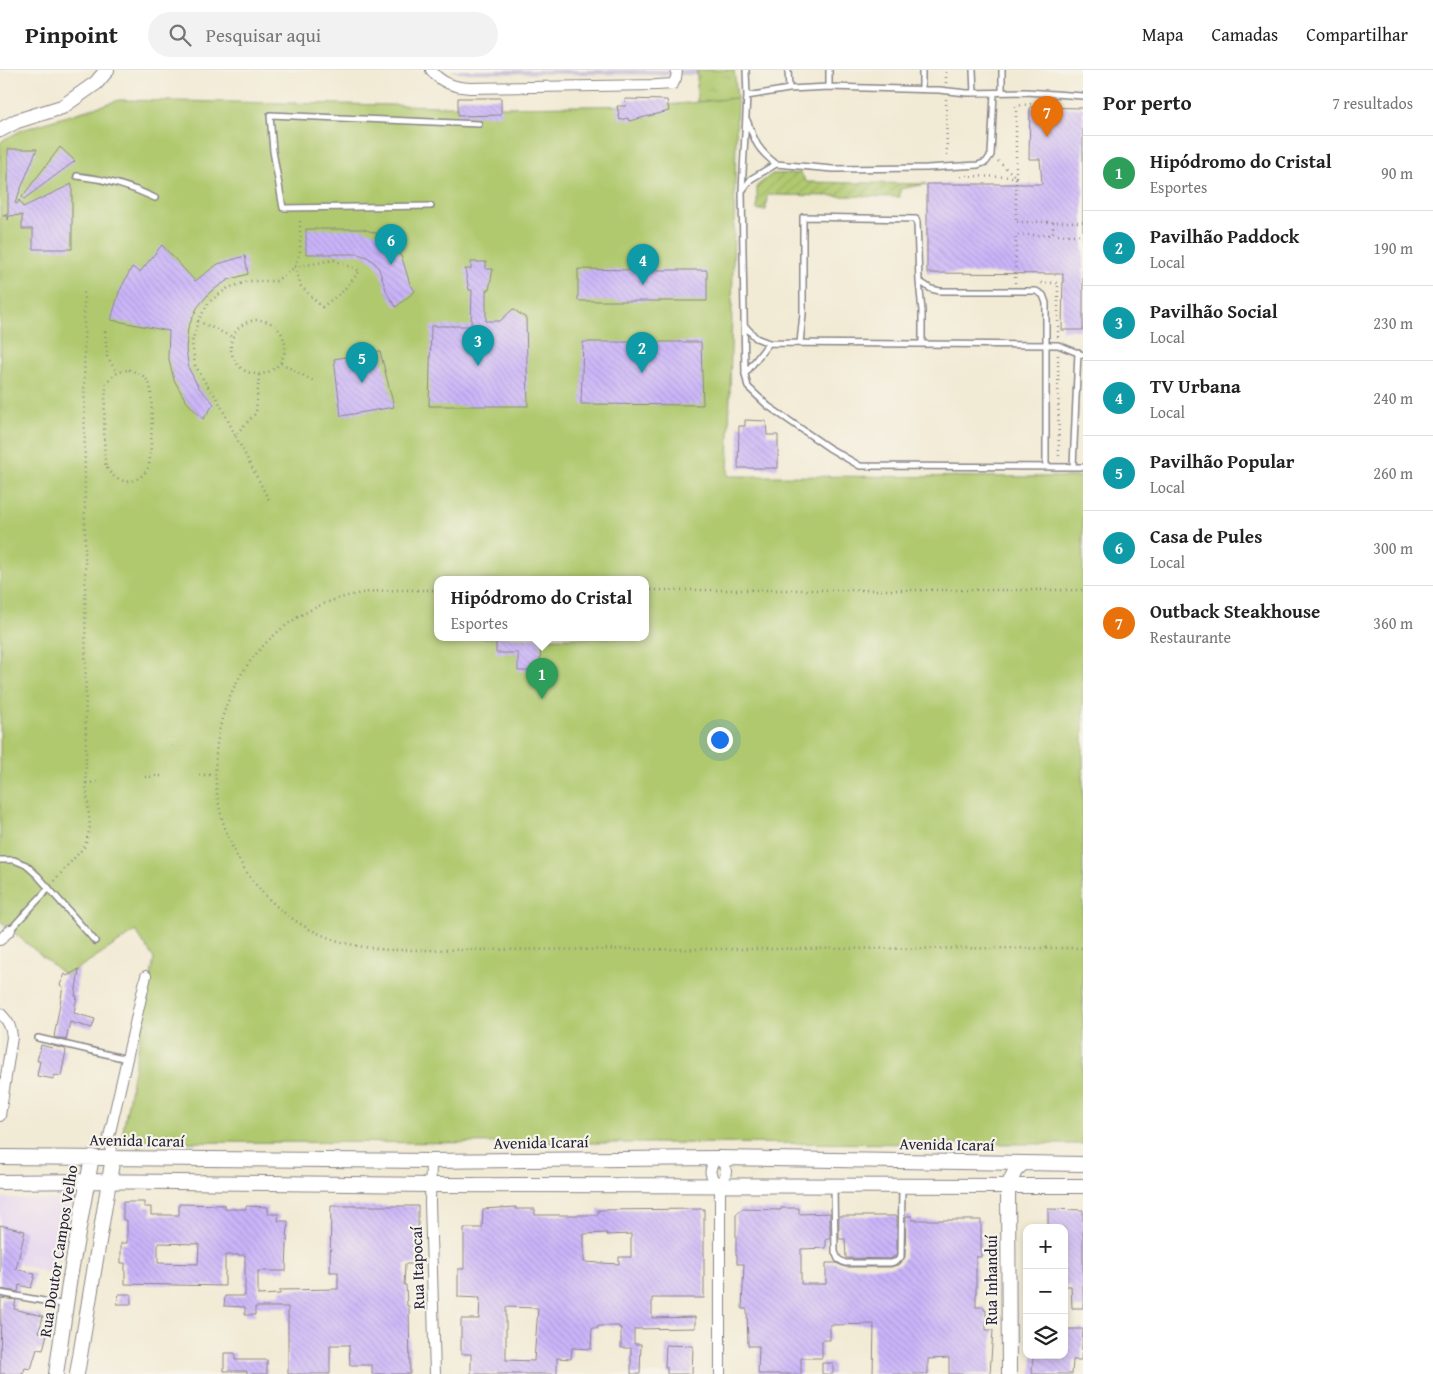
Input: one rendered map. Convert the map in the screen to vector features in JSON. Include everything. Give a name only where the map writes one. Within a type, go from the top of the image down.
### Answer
[{"type":"main road","points":[[0,130],[17,121],[62,107],[96,83],[107,70]]},
{"type":"main road","name":"Avenida Icaraí","points":[[0,1157],[431,1160],[717,1158],[1083,1164]]},
{"type":"main road","name":"Rua Doutor Campos Velho","points":[[56,1374],[92,1157]]},
{"type":"main road","points":[[77,1374],[113,1157]]},
{"type":"main road","points":[[1008,1186],[1015,1171],[1023,1162]]},
{"type":"main road","points":[[0,1182],[88,1180],[430,1185],[1083,1186]]},
{"type":"main road","name":"Rua Inhanduí","points":[[1008,1186],[1009,1374]]},
{"type":"street","points":[[431,70],[444,82],[456,87],[470,88],[657,86],[673,84],[677,70]]},
{"type":"street","points":[[0,940],[10,930]]},
{"type":"street","points":[[113,1157],[108,1141],[146,976]]},
{"type":"street","points":[[0,1013],[8,1021],[12,1037],[0,1116]]},
{"type":"street","name":"Rua Doutor Campos Velho","points":[[92,1157],[108,1141]]},
{"type":"street","points":[[720,1186],[712,1179],[710,1172],[711,1166],[717,1158],[724,1163],[726,1170],[726,1176],[720,1186],[720,1374]]},
{"type":"street","name":"Rua Itapocaí","points":[[431,1160],[435,1374]]},
{"type":"lane","points":[[746,70],[747,96],[742,191],[745,374],[748,387],[768,406],[829,448],[860,466],[1083,467]]},
{"type":"lane","points":[[788,70],[789,89]]},
{"type":"lane","points":[[829,70],[829,87]]},
{"type":"lane","points":[[922,70],[922,89]]},
{"type":"lane","points":[[970,93],[973,70]]},
{"type":"lane","points":[[1002,70],[1002,92]]},
{"type":"lane","points":[[747,96],[789,89],[829,87],[1083,96]]},
{"type":"lane","points":[[746,116],[762,153],[776,164],[833,169],[926,168],[978,165],[986,162],[991,155],[994,93]]},
{"type":"lane","points":[[431,206],[283,208],[273,151],[270,115],[480,124]]},
{"type":"lane","points":[[742,191],[751,179],[776,164]]},
{"type":"lane","points":[[77,176],[102,179],[139,190],[155,198]]},
{"type":"lane","points":[[800,343],[803,314],[803,217],[916,219],[918,222],[922,343]]},
{"type":"lane","points":[[919,281],[931,289],[940,291],[1036,291],[1043,295],[1046,303],[1046,467]]},
{"type":"lane","points":[[744,325],[756,338],[769,343],[1046,344],[1058,345],[1080,354],[1073,467]]},
{"type":"lane","points":[[745,374],[769,343]]},
{"type":"lane","points":[[0,860],[14,860],[26,865],[49,888],[95,941]]},
{"type":"lane","points":[[10,930],[49,888]]},
{"type":"lane","points":[[38,1038],[127,1059]]},
{"type":"lane","points":[[834,1186],[835,1252],[838,1259],[845,1263],[891,1263],[897,1261],[900,1256],[902,1186]]},
{"type":"lane","points":[[0,1293],[66,1305]]},
{"type":"path","points":[[991,155],[1016,177],[1016,222],[1083,222]]},
{"type":"path","points":[[270,502],[217,398],[195,365],[192,342],[198,321],[209,302],[228,288],[249,281],[276,281],[295,267],[334,260],[360,270],[342,292],[322,307],[301,286],[295,267],[300,251],[300,208]]},
{"type":"path","points":[[1052,222],[1052,235]]},
{"type":"path","points":[[1015,274],[1016,235],[1083,234]]},
{"type":"path","points":[[49,888],[85,846],[90,827],[86,782],[84,291]]},
{"type":"path","points":[[253,320],[262,320],[278,328],[286,345],[281,363],[268,373],[259,375],[244,371],[238,366],[231,352],[232,337],[237,329],[244,323],[253,320]]},
{"type":"path","points":[[198,321],[232,337]]},
{"type":"path","points":[[105,331],[107,356],[117,373]]},
{"type":"path","points":[[281,363],[313,381]]},
{"type":"path","points":[[129,370],[136,371],[146,379],[151,391],[150,463],[144,474],[133,480],[120,480],[114,477],[106,466],[105,460],[105,388],[117,373],[129,370]]},
{"type":"path","points":[[235,435],[256,414],[259,375]]},
{"type":"path","points":[[434,590],[379,590],[344,597],[310,610],[280,630],[266,643],[234,687],[227,704],[217,739],[214,775],[219,811],[231,846],[261,891],[274,904],[304,926],[337,941],[354,946],[390,950],[1083,948]]},
{"type":"path","points":[[649,590],[1083,590]]},
{"type":"path","points":[[199,775],[214,775]]},
{"type":"path","points":[[145,777],[161,776]]},
{"type":"path","points":[[86,782],[100,782]]},
{"type":"shaded area","points":[[451,70],[697,70],[697,75],[458,73]]},
{"type":"shaded area","points":[[0,1198],[69,1200],[56,1275],[0,1258]]},
{"type":"green space","points":[[697,70],[734,70],[737,98],[697,102]]},
{"type":"green space","points":[[737,98],[728,476],[1083,477],[1083,1144],[121,1142],[154,959],[136,931],[66,976],[0,921],[0,143],[22,130],[119,100],[501,107],[668,105]]},
{"type":"green space","points":[[801,173],[806,182],[927,184],[900,189],[900,197],[767,195],[766,210],[757,210],[757,186],[772,174]]},
{"type":"building","points":[[458,98],[501,98],[501,115],[458,116]]},
{"type":"building","points":[[625,99],[667,100],[669,111],[629,121],[628,118],[620,120],[617,106],[626,106]]},
{"type":"building","points":[[1030,107],[1083,108],[1083,330],[1062,330],[1063,274],[927,273],[927,184],[1042,184],[1040,159],[1029,159]]},
{"type":"building","points":[[60,147],[75,161],[24,199],[22,197]]},
{"type":"building","points":[[8,149],[37,149],[15,203],[17,204],[19,200],[23,207],[72,184],[72,249],[33,249],[33,229],[22,229],[22,215],[9,216],[8,220],[8,216],[3,216],[8,214]]},
{"type":"building","points":[[306,229],[363,229],[379,234],[393,244],[402,258],[410,284],[415,291],[396,307],[387,293],[379,269],[374,262],[358,254],[306,254]]},
{"type":"building","points":[[162,245],[195,281],[218,264],[245,256],[248,274],[228,280],[210,292],[197,308],[188,328],[186,349],[189,369],[199,388],[214,404],[203,419],[186,401],[174,380],[168,356],[169,331],[111,320],[119,292],[132,267],[140,272]]},
{"type":"building","points":[[471,262],[486,262],[486,269],[493,269],[489,290],[486,290],[486,321],[500,321],[513,309],[526,318],[528,406],[429,406],[431,326],[471,326],[472,290],[469,290],[465,269],[471,269]]},
{"type":"building","points":[[637,264],[645,264],[649,270],[707,270],[707,301],[578,301],[578,269],[633,270]]},
{"type":"building","points":[[583,342],[701,342],[703,405],[581,404]]},
{"type":"building","points":[[380,351],[394,407],[341,416],[334,359]]},
{"type":"building","points":[[745,420],[766,421],[767,435],[778,435],[778,468],[738,468],[739,426],[745,426]]},
{"type":"building","points":[[496,641],[541,641],[540,671],[518,671],[518,653],[496,653]]},
{"type":"building","points":[[79,969],[74,1013],[95,1019],[92,1028],[70,1022],[66,1040],[54,1037],[63,987],[60,985],[65,974],[67,976]]},
{"type":"building","points":[[41,1045],[65,1049],[61,1076],[55,1075],[54,1079],[37,1076],[40,1061],[37,1061]]},
{"type":"building","points":[[123,1202],[144,1202],[144,1207],[151,1207],[151,1215],[179,1215],[179,1204],[225,1205],[225,1209],[246,1209],[246,1206],[268,1207],[268,1214],[279,1214],[278,1221],[288,1221],[286,1271],[258,1271],[258,1295],[280,1294],[280,1290],[338,1289],[338,1272],[330,1272],[331,1206],[418,1206],[418,1264],[405,1264],[404,1285],[406,1285],[407,1306],[409,1306],[410,1374],[372,1374],[372,1365],[350,1365],[349,1345],[330,1345],[330,1374],[288,1374],[288,1307],[255,1307],[255,1315],[245,1315],[245,1307],[224,1306],[225,1296],[245,1296],[245,1255],[225,1255],[225,1286],[125,1284],[125,1263],[121,1263],[121,1243],[127,1243],[127,1220],[123,1220]],"holes":[[[158,1243],[199,1244],[198,1264],[158,1263]]]},
{"type":"building","points":[[516,1207],[516,1209],[535,1209],[535,1215],[598,1215],[598,1210],[704,1209],[704,1298],[652,1298],[652,1318],[695,1317],[695,1328],[634,1329],[634,1344],[641,1344],[640,1374],[631,1374],[631,1348],[621,1348],[621,1328],[619,1326],[598,1326],[598,1328],[592,1328],[591,1349],[572,1348],[571,1359],[557,1358],[557,1374],[471,1374],[471,1354],[461,1354],[461,1319],[479,1319],[480,1298],[458,1297],[458,1269],[464,1269],[464,1228],[482,1228],[483,1209]],"holes":[[[607,1233],[607,1235],[631,1234],[631,1257],[619,1257],[619,1264],[584,1262],[584,1234]],[[506,1307],[538,1308],[534,1361],[506,1360]]]},
{"type":"building","points":[[781,1208],[799,1208],[799,1214],[830,1213],[830,1239],[826,1239],[826,1248],[801,1249],[801,1284],[826,1284],[826,1263],[836,1263],[845,1267],[891,1267],[900,1264],[905,1257],[906,1216],[912,1216],[912,1220],[981,1220],[981,1257],[976,1257],[976,1307],[984,1307],[984,1310],[986,1310],[986,1330],[993,1330],[990,1374],[949,1374],[949,1358],[928,1359],[928,1374],[873,1374],[874,1324],[830,1325],[830,1340],[822,1340],[822,1358],[801,1358],[801,1374],[758,1374],[759,1346],[748,1346],[747,1309],[742,1309],[744,1264],[737,1264],[736,1215],[741,1209],[781,1210]]},
{"type":"building","points":[[1048,1209],[1083,1210],[1083,1308],[1072,1308],[1071,1286],[1068,1286],[1068,1224],[1048,1224]]},
{"type":"building","points":[[839,1216],[897,1216],[897,1255],[890,1259],[846,1258],[845,1239],[839,1239]]},
{"type":"building","points":[[0,1225],[25,1231],[16,1269],[35,1274],[31,1288],[19,1285],[18,1292],[0,1289]]},
{"type":"building","points":[[119,1294],[131,1294],[131,1304],[117,1304]]},
{"type":"building","points":[[1,1298],[16,1300],[14,1309],[43,1316],[39,1332],[47,1334],[43,1350],[37,1349],[31,1369],[25,1368],[23,1374],[0,1374]]},
{"type":"building","points":[[1068,1329],[1083,1329],[1081,1360],[1073,1360],[1072,1374],[1032,1374],[1033,1359],[1068,1359]]},
{"type":"building","points":[[666,1345],[693,1346],[692,1374],[667,1374],[667,1367],[665,1367]]},
{"type":"building","points":[[224,1353],[235,1353],[235,1360],[267,1360],[267,1374],[247,1374],[247,1371],[224,1371]]},
{"type":"building","points":[[822,1363],[833,1363],[833,1374],[822,1374]]},
{"type":"place","name":"Outback Steakhouse","points":[[1047,137]]},
{"type":"place","name":"Casa de Pules","points":[[391,265]]},
{"type":"place","name":"TV Urbana","points":[[643,285]]},
{"type":"place","name":"Pavilhão Social","points":[[478,366]]},
{"type":"place","name":"Pavilhão Paddock","points":[[642,373]]},
{"type":"place","name":"Pavilhão Popular","points":[[362,383]]},
{"type":"place","name":"Hipódromo do Cristal","points":[[542,699]]}]
